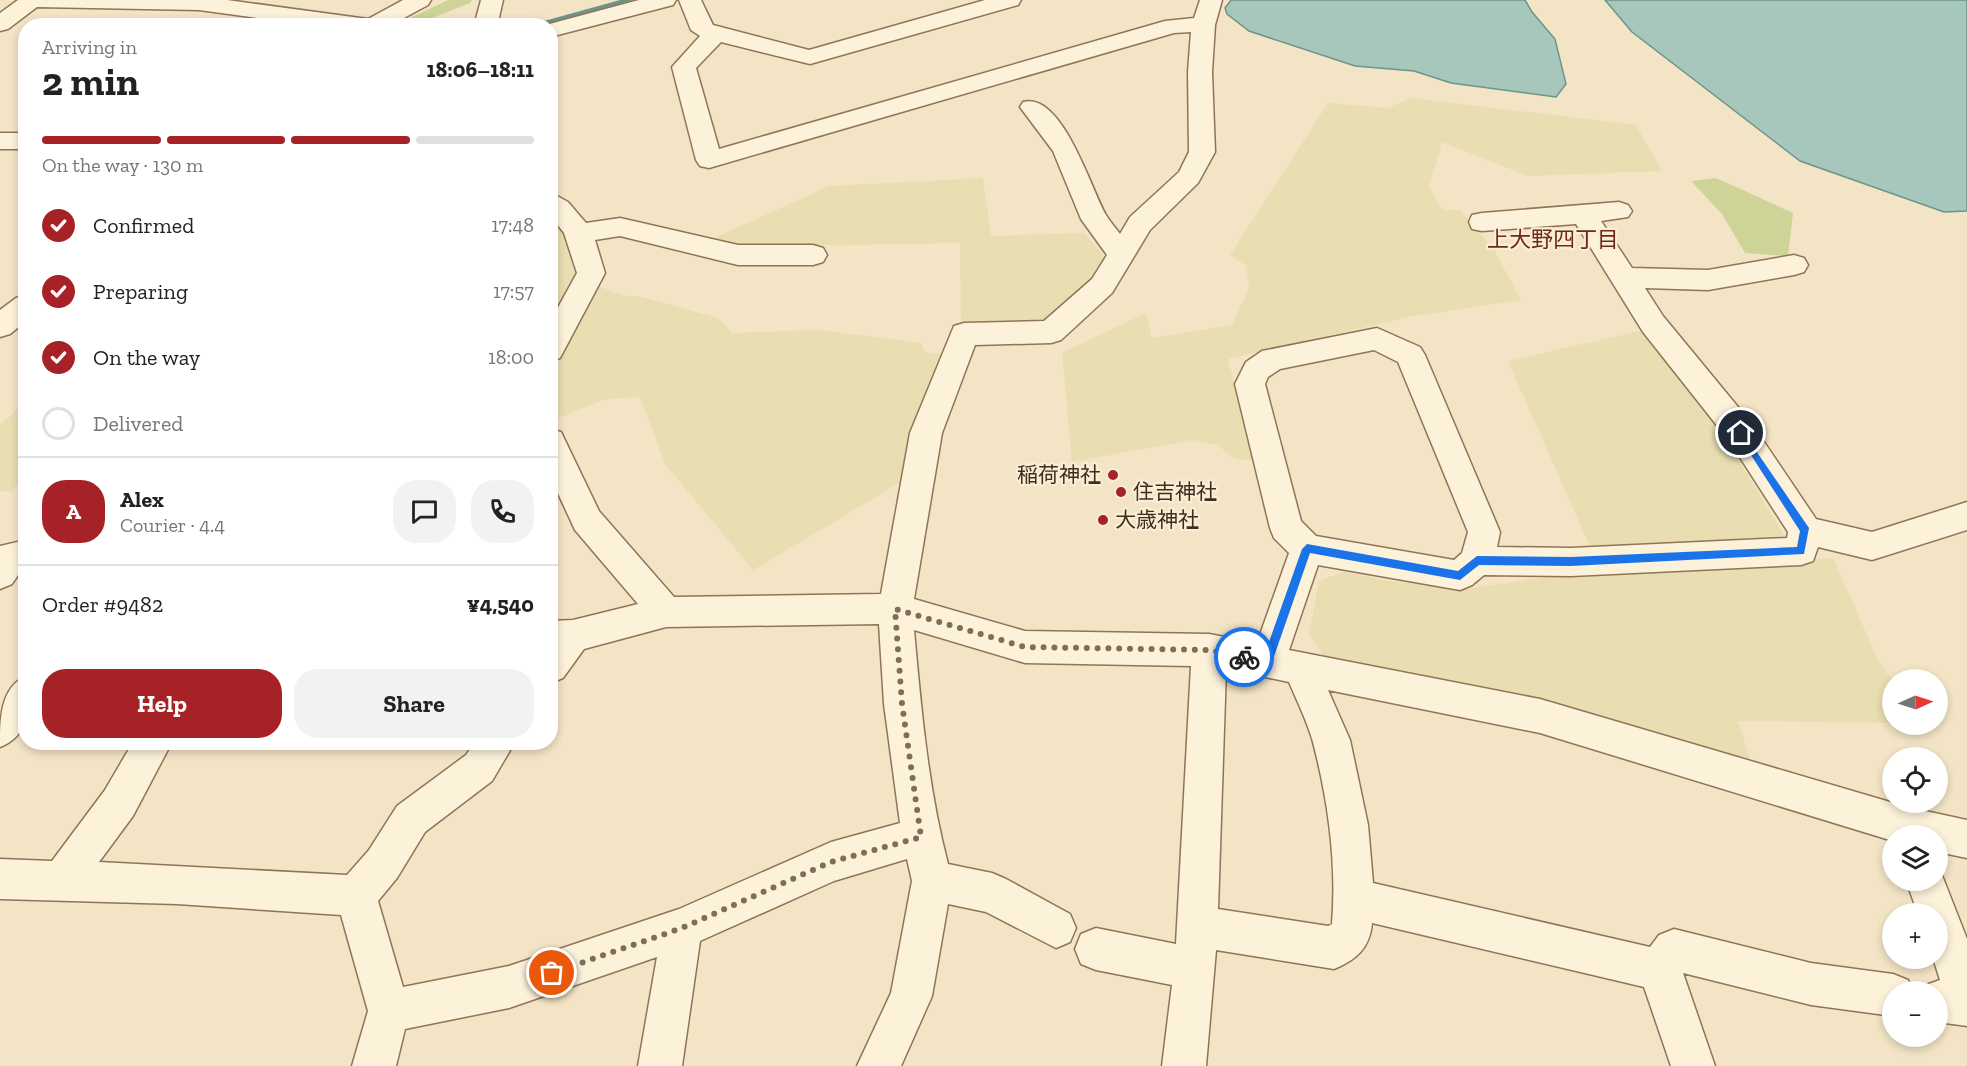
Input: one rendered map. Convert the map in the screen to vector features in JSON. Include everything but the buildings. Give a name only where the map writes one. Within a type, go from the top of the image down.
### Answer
[{"type":"street","points":[[0,24],[32,0],[200,1],[327,9],[350,18]]},
{"type":"street","points":[[386,18],[420,0]]},
{"type":"street","points":[[487,18],[492,0]]},
{"type":"street","points":[[558,28],[665,0]]},
{"type":"street","points":[[690,0],[703,30],[810,57],[1010,0]]},
{"type":"street","points":[[716,34],[684,67],[709,160],[1173,27],[1207,12]]},
{"type":"street","points":[[879,1066],[911,996],[932,881],[921,837],[902,704],[895,609],[926,433],[963,334],[1051,332],[1102,286],[1140,224],[1189,177],[1202,152],[1200,72],[1207,12]]},
{"type":"street","points":[[1032,107],[1065,149],[1094,219],[1122,255]]},
{"type":"street","points":[[0,141],[18,141]]},
{"type":"street","points":[[558,207],[580,233],[591,273],[558,335]]},
{"type":"street","points":[[1482,222],[1619,211]]},
{"type":"street","points":[[1583,214],[1653,324],[1741,433],[1805,530],[1872,546],[1967,516]]},
{"type":"street","points":[[580,233],[620,227],[738,255],[813,255]]},
{"type":"street","points":[[1624,278],[1708,280],[1794,265]]},
{"type":"street","points":[[0,326],[18,311]]},
{"type":"street","points":[[1377,339],[1410,355],[1484,532],[1477,561],[1460,575],[1307,549],[1286,528],[1250,384],[1257,370],[1272,359],[1377,339]]},
{"type":"street","points":[[558,458],[587,519],[666,612]]},
{"type":"street","points":[[1477,561],[1571,562],[1801,551],[1805,530]]},
{"type":"street","points":[[1196,926],[1334,948],[1351,934],[1354,899],[1349,825],[1331,740],[1284,664],[1307,549]]},
{"type":"street","points":[[0,574],[12,556],[18,555]]},
{"type":"street","points":[[562,636],[666,612],[895,609],[1025,647],[1209,650],[1540,716],[1890,825]]},
{"type":"street","points":[[1184,1066],[1195,969],[1209,650]]},
{"type":"street","points":[[0,730],[16,694]]},
{"type":"street","points":[[61,881],[119,803],[149,750]]},
{"type":"street","points":[[356,896],[383,864],[411,819],[479,768],[491,750]]},
{"type":"street","points":[[1948,836],[1967,839]]},
{"type":"street","points":[[389,1011],[509,987],[682,928],[831,862],[921,837]]},
{"type":"street","points":[[0,879],[177,884],[356,896]]},
{"type":"street","points":[[932,881],[992,893],[1056,928]]},
{"type":"street","points":[[356,896],[389,1011],[374,1066]]},
{"type":"street","points":[[1354,899],[1659,970]]},
{"type":"street","points":[[660,1066],[682,928]]},
{"type":"street","points":[[1948,943],[1967,997]]},
{"type":"street","points":[[1096,949],[1195,969]]},
{"type":"street","points":[[1659,970],[1674,950],[1811,984],[1882,994]]},
{"type":"street","points":[[1659,970],[1693,1066]]},
{"type":"street","points":[[1948,1002],[1967,1005]]},
{"type":"shaded area","points":[[1411,98],[1636,125],[1662,171],[1528,176],[1442,142],[1429,187],[1443,210],[1460,210],[1493,248],[1521,300],[1409,317],[1228,359],[1253,460],[1235,459],[1217,445],[1192,440],[1072,462],[1062,353],[1146,313],[1152,338],[1232,325],[1249,288],[1246,265],[1230,255],[1328,103],[1387,108]]},
{"type":"shaded area","points":[[983,178],[991,236],[1084,233],[1108,261],[1061,314],[1024,326],[961,329],[960,243],[737,247],[706,242],[829,186]]},
{"type":"shaded area","points":[[558,222],[564,228],[584,273],[558,323]]},
{"type":"shaded area","points":[[595,285],[622,295],[642,297],[718,318],[732,333],[818,330],[921,343],[925,353],[948,354],[911,476],[753,570],[665,464],[640,397],[606,399],[558,418],[560,339]]},
{"type":"shaded area","points":[[1640,331],[1725,437],[1792,549],[1592,551],[1508,361]]},
{"type":"shaded area","points":[[18,408],[18,484],[11,492],[0,491],[0,425]]},
{"type":"shaded area","points":[[1833,558],[1879,662],[1884,669],[1882,669],[1882,723],[1738,721],[1751,763],[1458,683],[1328,662],[1309,634],[1319,581],[1343,572],[1397,582],[1468,589],[1607,568]]},
{"type":"green space","points":[[448,0],[472,0],[470,3],[432,18],[410,18]]},
{"type":"green space","points":[[1716,178],[1793,213],[1788,256],[1745,253],[1722,214],[1691,181]]},
{"type":"water","points":[[1231,0],[1525,0],[1555,39],[1566,84],[1556,97],[1451,83],[1414,71],[1355,66],[1249,31],[1227,14],[1225,8]]},
{"type":"water","points":[[1605,0],[1967,0],[1967,211],[1944,212],[1800,161],[1632,32]]},
{"type":"waterway","points":[[558,19],[630,0]]},
{"type":"way so far","points":[[552,973],[682,928],[831,862],[921,837],[902,704],[895,609],[1025,647],[1209,650],[1244,657]]},
{"type":"place","name":"稲荷神社","points":[[1113,475]]},
{"type":"place","name":"住吉神社","points":[[1121,492]]},
{"type":"place","name":"大歳神社","points":[[1103,520]]},
{"type":"district","name":"上大野四丁目","points":[[1553,239]]},
{"type":"route","points":[[1244,657],[1268,661],[1307,549],[1460,575],[1477,561],[1571,562],[1801,551],[1805,530],[1741,433]]}]
